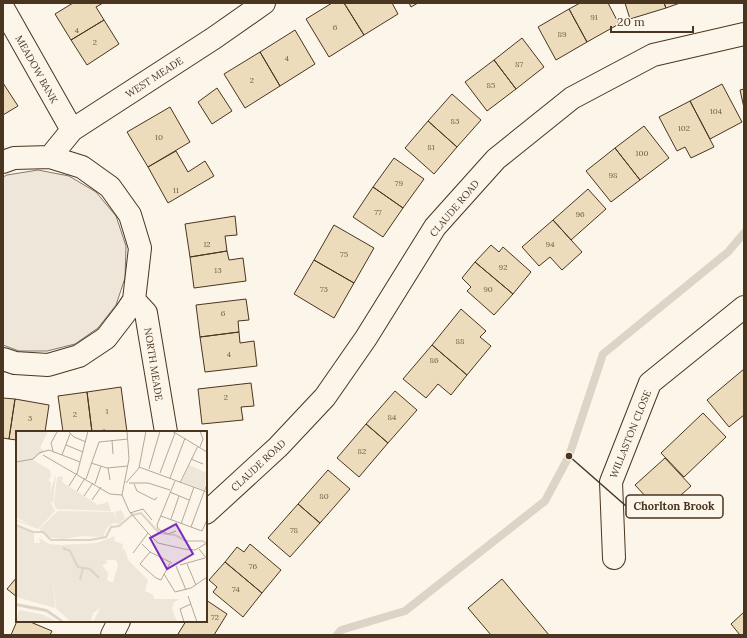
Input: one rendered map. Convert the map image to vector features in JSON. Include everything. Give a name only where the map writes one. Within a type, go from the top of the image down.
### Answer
[{"type":"street","name":"WEST MEADE","points":[[50,157],[72,130],[214,38],[264,3]]},
{"type":"street","name":"MEADOW BANK","points":[[3,8],[72,130]]},
{"type":"street","name":"CLAUDE ROAD","points":[[207,513],[278,447],[324,397],[366,338],[435,227],[496,159],[572,98],[653,55],[744,34]]},
{"type":"street","points":[[3,162],[14,158],[50,157],[82,167],[110,187],[130,215],[140,248],[134,300],[106,338],[79,356],[48,365],[15,363],[3,359]]},
{"type":"street","name":"NORTH MEADE","points":[[134,300],[146,313],[166,431]]},
{"type":"street","name":"WILLASTON CLOSE","points":[[614,558],[610,482],[650,383],[744,306]]},
{"type":"street","points":[[112,635],[118,622]]},
{"type":"shaded area","points":[[38,170],[69,176],[96,192],[116,216],[126,246],[125,278],[116,305],[98,328],[75,344],[47,351],[19,351],[3,345],[3,177]]},
{"type":"building","points":[[73,3],[103,3],[96,7],[104,20],[71,40],[55,14]]},
{"type":"building","points":[[332,3],[344,3],[364,35],[329,57],[306,19]]},
{"type":"building","points":[[344,3],[392,3],[398,14],[364,35]]},
{"type":"building","points":[[409,3],[418,3],[411,7]]},
{"type":"building","points":[[580,3],[608,3],[619,24],[587,42],[569,9]]},
{"type":"building","points":[[625,3],[664,3],[666,8],[630,19]]},
{"type":"building","points":[[664,3],[680,3],[666,8]]},
{"type":"building","points":[[569,9],[587,42],[556,60],[538,27]]},
{"type":"building","points":[[104,20],[119,44],[87,65],[71,40]]},
{"type":"building","points":[[295,30],[315,64],[280,86],[260,52]]},
{"type":"building","points":[[522,38],[544,67],[516,89],[494,60]]},
{"type":"building","points":[[260,52],[280,86],[245,108],[224,74]]},
{"type":"building","points":[[494,60],[516,89],[487,111],[465,82]]},
{"type":"building","points":[[3,83],[18,106],[3,115]]},
{"type":"building","points":[[722,84],[742,122],[710,139],[690,101]]},
{"type":"building","points":[[217,88],[232,111],[212,124],[198,102]]},
{"type":"building","points":[[744,89],[744,108],[740,90]]},
{"type":"building","points":[[452,94],[481,120],[457,147],[428,121]]},
{"type":"building","points":[[690,101],[714,147],[691,158],[685,147],[677,151],[659,117]]},
{"type":"building","points":[[170,107],[190,142],[148,167],[127,132]]},
{"type":"building","points":[[428,121],[457,147],[434,174],[405,148]]},
{"type":"building","points":[[644,126],[669,158],[640,180],[615,148]]},
{"type":"building","points":[[615,148],[640,180],[611,202],[586,171]]},
{"type":"building","points":[[176,151],[188,172],[205,161],[214,176],[168,203],[148,167]]},
{"type":"building","points":[[394,158],[424,179],[403,208],[373,187]]},
{"type":"building","points":[[373,187],[403,208],[383,237],[353,217]]},
{"type":"building","points":[[588,189],[606,209],[571,240],[553,220]]},
{"type":"building","points":[[235,216],[237,235],[225,236],[227,251],[190,257],[185,224]]},
{"type":"building","points":[[553,220],[582,252],[562,270],[550,257],[539,266],[522,247]]},
{"type":"building","points":[[334,225],[374,248],[354,283],[314,260]]},
{"type":"building","points":[[491,245],[499,252],[503,247],[531,272],[513,294],[475,262]]},
{"type":"building","points":[[227,251],[229,260],[243,258],[246,281],[194,288],[190,257]]},
{"type":"building","points":[[314,260],[354,283],[334,318],[294,294]]},
{"type":"building","points":[[475,262],[513,294],[494,315],[467,291],[471,287],[462,278]]},
{"type":"building","points":[[246,299],[249,320],[238,321],[239,332],[200,337],[196,305]]},
{"type":"building","points":[[461,309],[486,331],[480,337],[491,346],[467,375],[432,345]]},
{"type":"building","points":[[239,332],[240,343],[254,341],[257,366],[205,372],[200,337]]},
{"type":"building","points":[[432,345],[467,375],[451,395],[438,384],[426,398],[403,379]]},
{"type":"building","points":[[744,369],[744,415],[729,427],[707,400]]},
{"type":"building","points":[[251,383],[254,406],[241,407],[243,420],[202,424],[198,389]]},
{"type":"building","points":[[121,387],[127,431],[92,431],[87,392]]},
{"type":"building","points":[[395,391],[417,410],[388,443],[366,424]]},
{"type":"building","points":[[87,392],[92,431],[63,431],[58,396]]},
{"type":"building","points":[[3,398],[15,399],[9,439],[3,438]]},
{"type":"building","points":[[15,399],[49,405],[45,431],[16,431],[16,440],[9,439]]},
{"type":"building","points":[[703,413],[726,437],[684,477],[661,453]]},
{"type":"building","points":[[366,424],[388,443],[359,477],[337,458]]},
{"type":"building","points":[[665,458],[691,486],[661,513],[635,485]]},
{"type":"building","points":[[328,470],[350,489],[320,523],[298,504]]},
{"type":"building","points":[[298,504],[320,523],[290,557],[268,538]]},
{"type":"building","points":[[250,544],[281,570],[262,593],[225,562],[237,547],[244,552]]},
{"type":"building","points":[[225,562],[262,593],[243,617],[213,592],[217,587],[209,580]]},
{"type":"building","points":[[16,578],[16,596],[7,589]]},
{"type":"building","points":[[502,579],[549,635],[491,635],[468,608]]},
{"type":"building","points":[[207,601],[227,614],[214,635],[178,634],[185,622],[207,622]]},
{"type":"building","points":[[744,612],[744,635],[740,635],[731,624]]},
{"type":"building","points":[[17,622],[30,622],[52,631],[50,635],[11,635]]},
{"type":"waterway","points":[[337,635],[341,630],[405,611],[545,501],[569,456],[603,354],[728,252],[744,233]]},
{"type":"place","name":"Chorlton Brook","points":[[569,456]]}]
